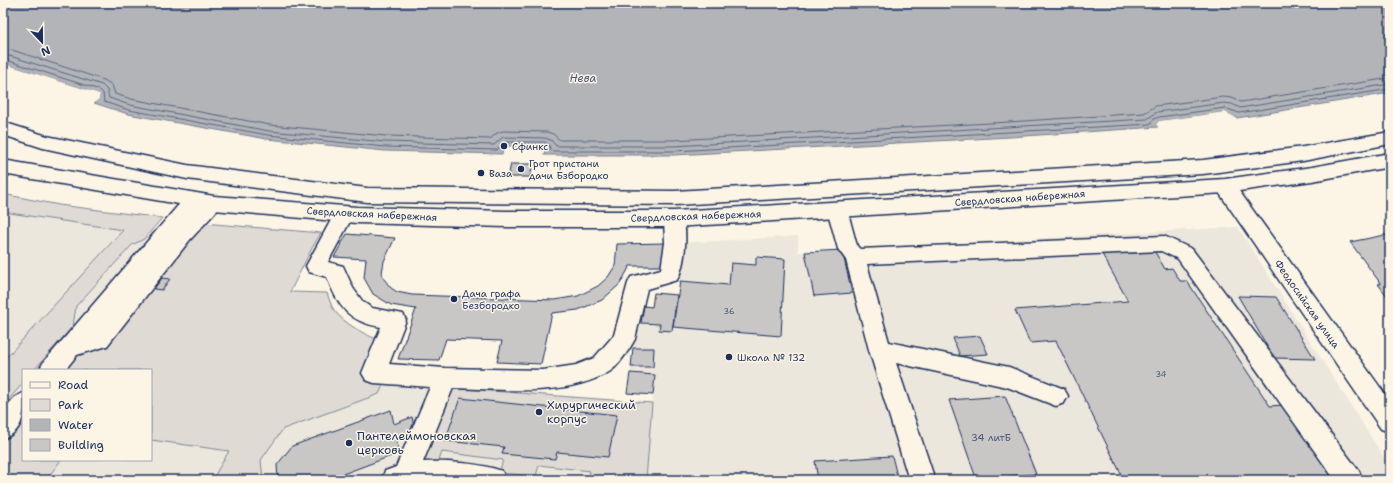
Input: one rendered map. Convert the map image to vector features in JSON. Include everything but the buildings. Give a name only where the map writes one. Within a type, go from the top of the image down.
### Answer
[{"type":"main road","name":"Свердловская набережная","points":[[3,128],[33,139],[187,172],[367,195],[675,198],[1203,167],[1303,154],[1390,138]]},
{"type":"main road","name":"Свердловская набережная","points":[[3,140],[33,139]]},
{"type":"main road","name":"Свердловская набережная","points":[[3,167],[204,202],[344,214],[506,219],[674,219],[1225,186],[1312,174],[1390,160]]},
{"type":"street","name":"Феодосийская улица","points":[[1225,186],[1390,422]]},
{"type":"street","points":[[52,369],[69,348],[99,339],[182,236],[204,202]]},
{"type":"street","points":[[837,209],[848,249],[855,257],[880,350],[922,480]]},
{"type":"street","points":[[344,214],[316,266],[336,272],[340,284],[350,302],[365,314],[395,320],[374,373],[445,378],[543,380],[577,375],[602,365],[624,339],[638,283],[670,274],[674,243],[674,219]]},
{"type":"street","points":[[855,257],[1164,243],[1185,254],[1350,480]]},
{"type":"street","points":[[880,350],[1009,377],[1056,396]]},
{"type":"street","points":[[399,478],[445,378]]},
{"type":"street","points":[[3,428],[22,405]]},
{"type":"street","points":[[399,478],[431,473],[493,480]]},
{"type":"shaded area","points":[[3,212],[123,230],[312,248],[290,292],[327,293],[334,311],[363,334],[381,341],[364,381],[652,403],[655,375],[630,373],[631,367],[653,367],[654,348],[633,348],[641,323],[644,306],[652,307],[654,293],[677,294],[680,281],[680,243],[798,236],[798,252],[805,252],[1238,227],[1390,467],[1390,480],[3,480]]},
{"type":"green space","points":[[3,194],[59,205],[162,218],[144,239],[132,245],[76,306],[73,326],[35,369],[22,369],[22,384],[3,406],[3,361],[123,230],[3,212]]},
{"type":"green space","points":[[203,223],[321,233],[290,292],[327,293],[333,308],[343,320],[362,332],[381,341],[364,381],[384,383],[379,394],[283,429],[261,460],[263,480],[212,480],[229,451],[152,440],[152,369],[66,369],[75,357],[106,342],[183,249],[184,243]]},
{"type":"green space","points":[[451,388],[652,403],[646,480],[589,480],[590,471],[539,465],[536,476],[499,473],[503,460],[442,452],[436,469],[418,467]]},
{"type":"green space","points":[[22,419],[22,461],[60,461],[46,480],[3,480],[3,442]]},
{"type":"water","name":"Нева","points":[[3,3],[1390,3],[1390,93],[1237,118],[1225,112],[1159,121],[1156,124],[1158,127],[1010,137],[674,155],[544,155],[546,146],[504,146],[502,154],[385,151],[267,139],[128,114],[94,103],[99,99],[100,94],[8,65],[3,66]]},
{"type":"pier","points":[[8,65],[100,94],[99,99],[92,103],[98,95],[8,67],[3,68],[3,66]]},
{"type":"pier","points":[[1225,112],[1237,118],[1225,114],[1160,123],[1158,124],[1160,127],[1156,124],[1159,121]]},
{"type":"place","name":"Сфинкс","points":[[504,146]]},
{"type":"place","name":"Грот пристани дачи Бзбородко","points":[[521,169]]},
{"type":"place","name":"Ваза","points":[[481,173]]},
{"type":"place","name":"Дача графа Безбородко","points":[[454,299]]},
{"type":"place","name":"Школа № 132","points":[[729,357]]},
{"type":"place","name":"Хирургический корпус","points":[[539,412]]},
{"type":"place","name":"Пантелеймоновская церковь","points":[[349,443]]}]
